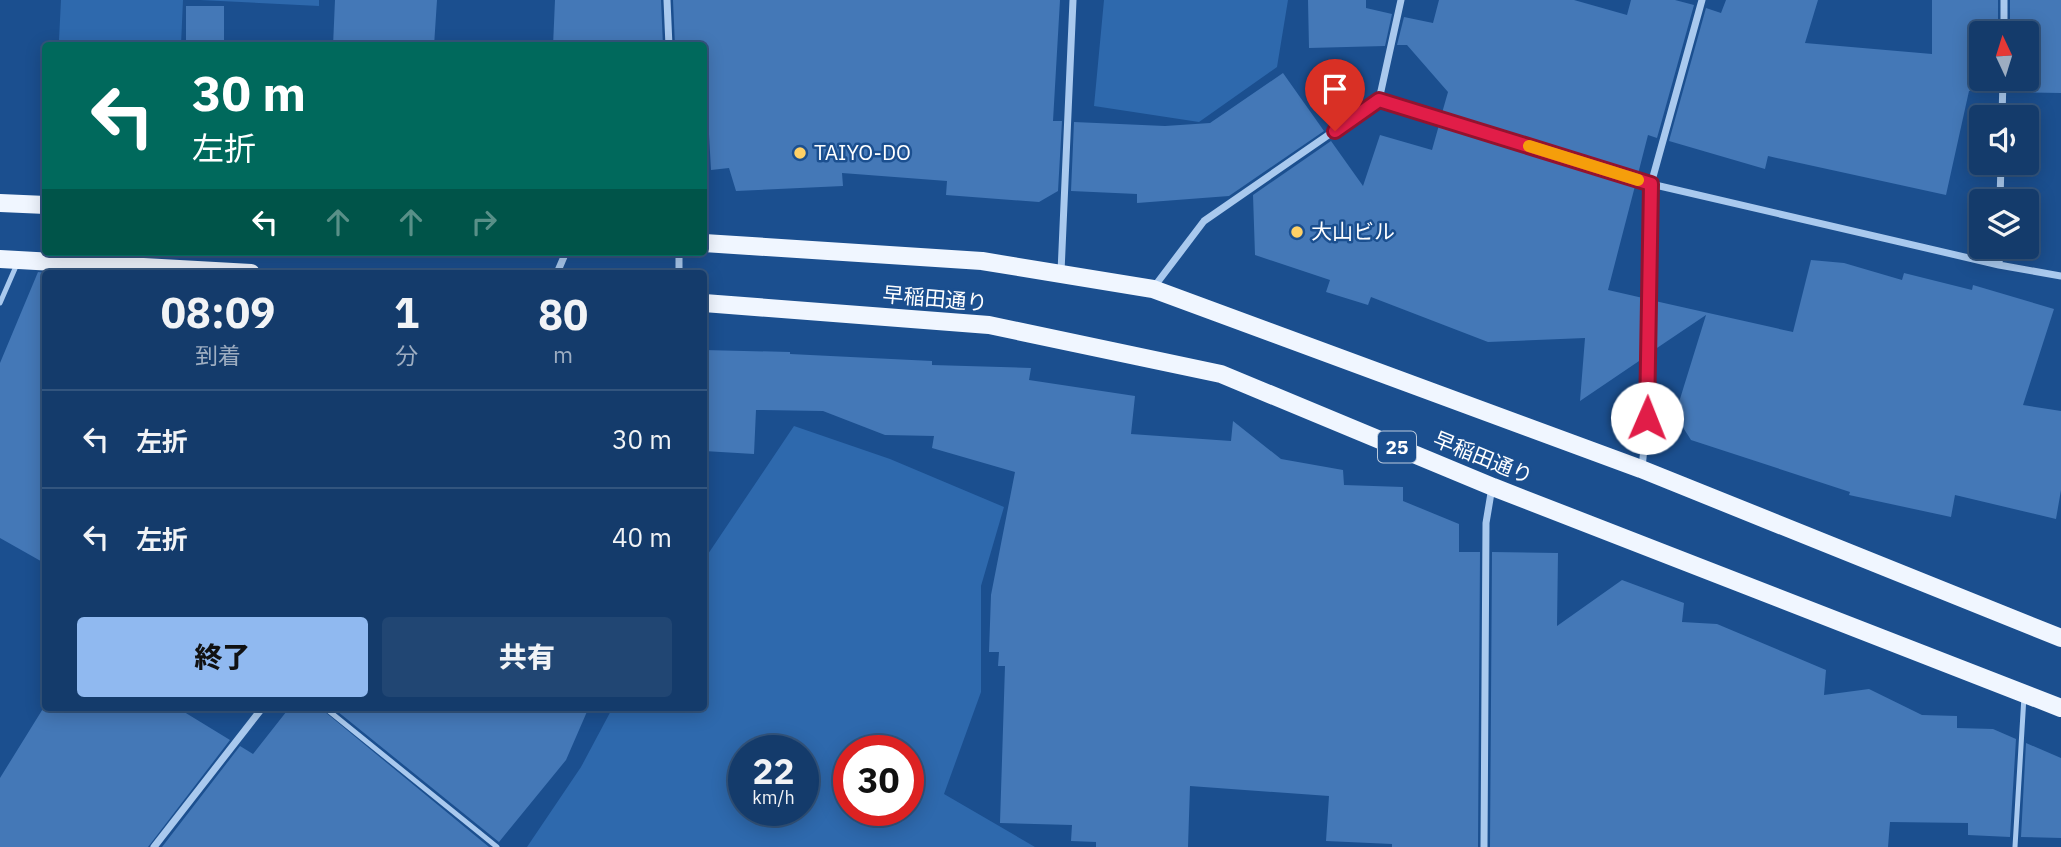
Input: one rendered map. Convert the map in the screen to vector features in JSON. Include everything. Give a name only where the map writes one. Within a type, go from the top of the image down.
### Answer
[{"type":"main road","points":[[0,203],[42,205]]},
{"type":"main road","name":"早稲田通り","points":[[707,243],[982,261],[1153,289],[1642,469],[2061,638]]},
{"type":"main road","points":[[9,260],[195,270]]},
{"type":"main road","name":"早稲田通り","points":[[707,303],[989,325],[1208,371],[1493,487],[2061,708]]},
{"type":"street","points":[[667,0],[669,42]]},
{"type":"street","points":[[1061,272],[1073,0]]},
{"type":"street","points":[[1153,289],[1204,222],[1379,100],[1401,0]]},
{"type":"street","points":[[1642,469],[1647,418],[1651,184],[1702,0]]},
{"type":"street","points":[[2004,0],[2004,21]]},
{"type":"street","points":[[1379,100],[1651,184],[1999,265],[2061,276]]},
{"type":"street","points":[[1999,259],[1999,265]]},
{"type":"street","points":[[1484,847],[1486,523],[1493,487]]},
{"type":"street","points":[[155,847],[260,711]]},
{"type":"lane","points":[[0,303],[9,260]]},
{"type":"lane","points":[[2015,847],[2025,693]]},
{"type":"lane","points":[[329,711],[497,847]]},
{"type":"shaded area","points":[[61,0],[183,0],[181,42],[59,40]]},
{"type":"shaded area","points":[[200,0],[319,0],[319,6]]},
{"type":"shaded area","points":[[1104,0],[1288,0],[1277,67],[1199,122],[1094,106]]},
{"type":"shaded area","points":[[794,426],[890,459],[1004,507],[981,586],[981,692],[944,794],[1035,847],[527,847],[581,767],[611,711],[707,711],[707,556]]},
{"type":"building","points":[[335,0],[437,0],[434,42],[333,42]]},
{"type":"building","points":[[555,0],[661,0],[663,42],[553,42]]},
{"type":"building","points":[[673,0],[1060,0],[1053,121],[1062,121],[1058,191],[1039,202],[946,195],[947,181],[842,173],[843,186],[736,191],[729,168],[711,170],[707,42],[675,42]]},
{"type":"building","points":[[1308,0],[1366,0],[1366,8],[1392,14],[1385,46],[1309,48]]},
{"type":"building","points":[[1439,0],[1574,0],[1627,15],[1631,0],[1675,0],[1694,5],[1657,138],[1648,135],[1638,174],[1442,113],[1448,92],[1407,45],[1397,45],[1404,17],[1433,23]]},
{"type":"building","points":[[1726,0],[1818,0],[1805,43],[1932,54],[1932,0],[1998,0],[1998,21],[1969,21],[1969,91],[1946,195],[1768,156],[1765,169],[1669,141],[1706,8],[1721,13]]},
{"type":"building","points":[[2010,0],[2061,0],[2061,93],[2009,92],[2039,91],[2039,21],[2010,21]]},
{"type":"building","points":[[186,6],[224,6],[224,42],[186,42]]},
{"type":"building","points":[[1283,73],[1324,131],[1229,196],[1137,203],[1137,194],[1071,191],[1074,122],[1165,126],[1210,123]]},
{"type":"building","points":[[1439,125],[1635,186],[1608,290],[1643,298],[1642,359],[1580,401],[1585,338],[1488,342],[1371,297],[1368,305],[1326,292],[1330,280],[1255,255],[1253,195],[1331,141],[1363,186],[1380,135],[1432,150]]},
{"type":"building","points":[[1811,260],[1844,263],[1902,280],[1904,273],[1972,290],[1973,285],[2054,309],[2023,405],[2061,411],[2061,490],[2056,519],[1955,495],[1951,517],[1849,495],[1850,492],[1691,440],[1675,415],[1706,315],[1654,350],[1655,301],[1793,332]]},
{"type":"building","points":[[38,272],[42,272],[42,562],[0,538],[0,363]]},
{"type":"building","points":[[707,350],[790,352],[932,361],[932,365],[1031,368],[1029,380],[1135,396],[1131,434],[1231,441],[1233,421],[1281,459],[1343,470],[1344,485],[1403,487],[1403,501],[1459,524],[1459,552],[1480,552],[1478,847],[1392,847],[1392,844],[1326,841],[1329,796],[1190,786],[1188,847],[1096,847],[1096,842],[1071,841],[1072,825],[1000,823],[1005,666],[998,666],[999,652],[989,652],[991,595],[1015,472],[932,448],[934,436],[885,435],[823,411],[756,410],[754,454],[707,451]]},
{"type":"building","points":[[1492,552],[1558,553],[1557,626],[1622,580],[1684,603],[1682,622],[1717,624],[1826,670],[1824,695],[1869,689],[1922,715],[1957,716],[1957,728],[1993,729],[2016,739],[2010,837],[1968,835],[1968,823],[1890,822],[1888,847],[1490,847]]},
{"type":"building","points":[[42,710],[183,711],[230,740],[148,847],[0,847],[0,778]]},
{"type":"building","points":[[287,711],[324,711],[489,847],[162,847],[240,746],[253,754]]},
{"type":"building","points":[[337,711],[587,711],[566,760],[499,842]]},
{"type":"building","points":[[2026,743],[2061,758],[2061,838],[2021,837]]},
{"type":"slow traffic","points":[[1529,146],[1638,180]]},
{"type":"place","name":"TAIYO-DO","points":[[800,153]]},
{"type":"place","name":"大山ビル","points":[[1297,232]]},
{"type":"route","points":[[1335,131],[1379,100],[1651,184],[1647,418]]}]
